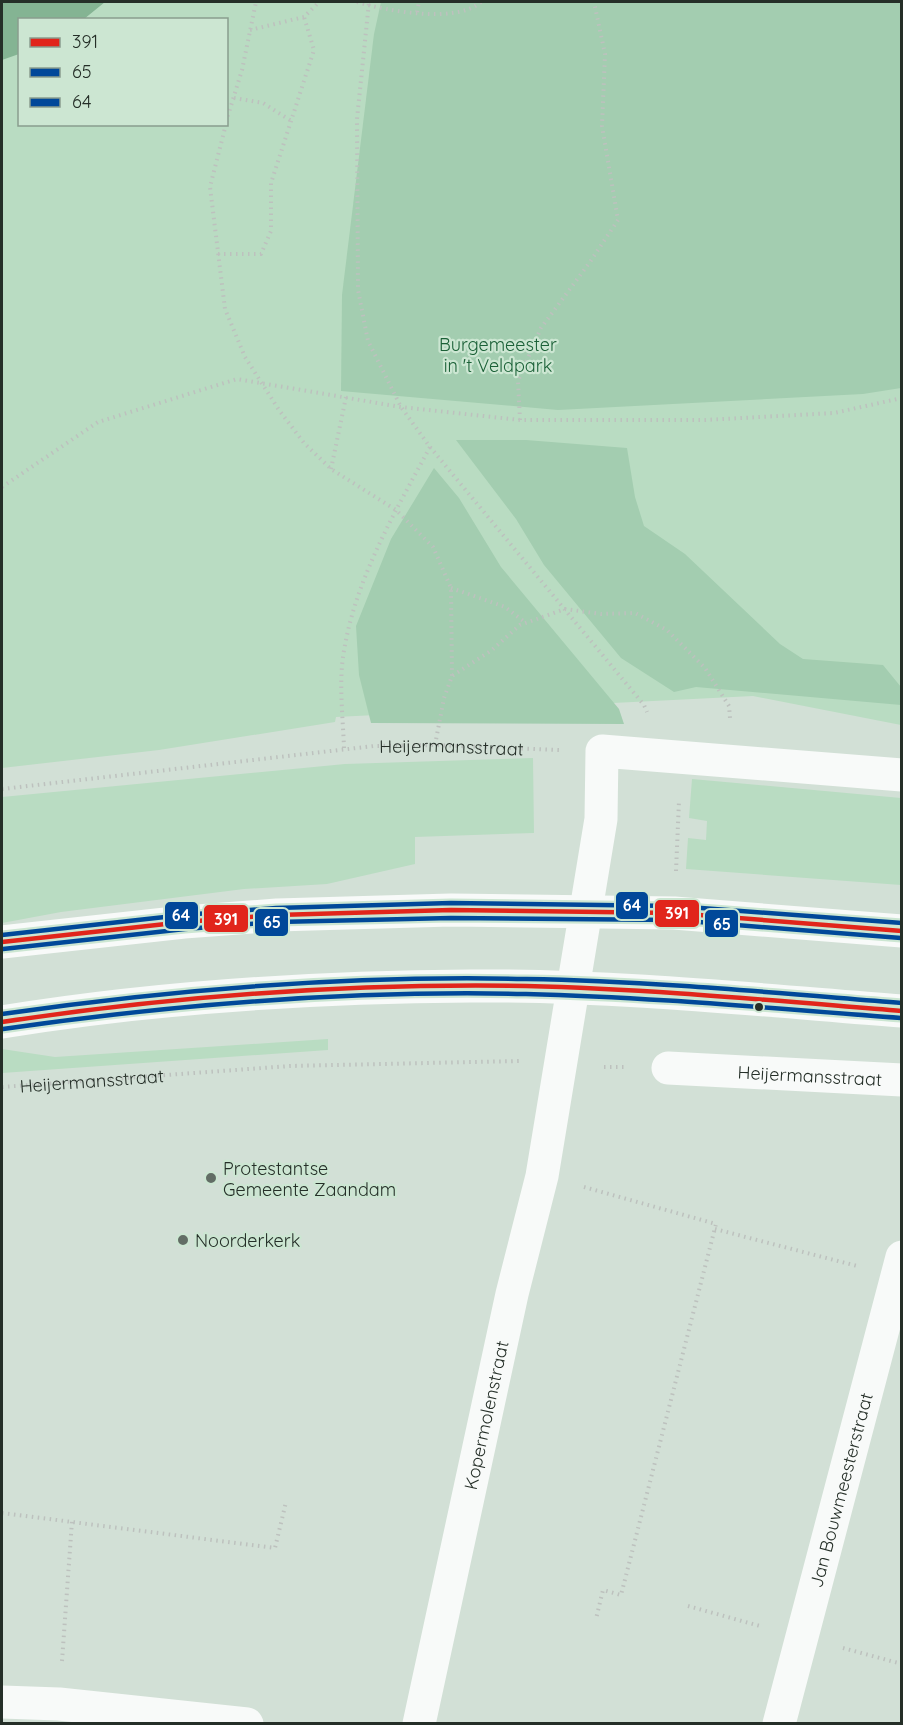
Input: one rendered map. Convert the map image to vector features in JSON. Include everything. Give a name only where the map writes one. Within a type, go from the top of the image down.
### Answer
[{"type":"street","points":[[602,751],[902,775]]},
{"type":"street","name":"Kopermolenstraat","points":[[419,1724],[512,1294],[542,1176],[601,819],[602,751]]},
{"type":"street","points":[[2,942],[184,922],[277,915],[451,910],[712,915],[902,931]]},
{"type":"street","points":[[2,1022],[70,1011],[264,993],[471,986],[671,993],[902,1011]]},
{"type":"street","name":"Heijermansstraat","points":[[668,1068],[902,1080]]},
{"type":"street","name":"Jan Bouwmeesterstraat","points":[[779,1724],[899,1267]]},
{"type":"street","points":[[2,1702],[59,1704],[246,1724]]},
{"type":"path","points":[[228,117],[256,2]]},
{"type":"path","points":[[250,30],[304,17],[319,2]]},
{"type":"path","points":[[357,2],[438,15],[471,10],[481,2]]},
{"type":"path","points":[[417,12],[419,2]]},
{"type":"path","points":[[520,420],[518,381],[541,328],[590,262],[618,219],[602,126],[605,54],[594,2]]},
{"type":"path","points":[[369,3],[357,119],[358,290],[368,341],[401,407],[430,447],[644,705],[666,757]]},
{"type":"path","points":[[218,254],[261,254],[271,231],[272,183],[314,50],[304,17]]},
{"type":"path","points":[[234,98],[262,103],[293,122]]},
{"type":"path","points":[[225,126],[210,187],[225,309],[245,357],[304,443],[331,469],[396,510],[433,547],[451,588],[452,675],[444,698],[435,745]]},
{"type":"path","points":[[2,487],[99,423],[237,379],[401,407],[520,420],[705,420],[834,413],[902,398]]},
{"type":"path","points":[[331,469],[346,398]]},
{"type":"path","points":[[344,748],[343,658],[357,594],[396,510],[430,447]]},
{"type":"path","points":[[451,588],[505,607],[527,623]]},
{"type":"path","points":[[452,675],[492,650],[520,626],[565,609],[602,614],[635,613],[667,630],[705,668],[729,706],[735,763]]},
{"type":"path","name":"Heijermansstraat","points":[[2,789],[344,748],[435,745],[602,751]]},
{"type":"path","name":"Heijermansstraat","points":[[2,1087],[291,1066],[503,1059],[561,1064],[668,1068]]},
{"type":"path","points":[[542,1176],[716,1224],[621,1594],[603,1590],[596,1619]]},
{"type":"path","points":[[715,1229],[899,1267]]},
{"type":"path","points":[[2,1513],[275,1548],[286,1502]]},
{"type":"path","points":[[59,1704],[72,1521]]},
{"type":"path","points":[[688,1606],[902,1664]]},
{"type":"green space","name":"Burgemeester in 't Veldpark","points":[[2,2],[901,2],[901,725],[753,696],[336,717],[335,722],[159,750],[2,768]]},
{"type":"green space","points":[[381,2],[901,2],[901,388],[863,394],[558,410],[341,391],[342,295],[374,34]]},
{"type":"green space","points":[[456,440],[526,440],[627,448],[635,497],[644,526],[685,554],[780,644],[803,659],[883,665],[901,687],[901,705],[696,687],[674,692],[621,658],[544,565],[516,519]]},
{"type":"green space","points":[[434,468],[459,498],[501,567],[619,709],[624,724],[371,723],[359,675],[356,626],[391,539]]},
{"type":"green space","points":[[533,758],[534,833],[415,837],[415,864],[327,884],[244,889],[61,912],[2,923],[2,797],[345,764]]},
{"type":"green space","points":[[692,779],[901,798],[901,885],[686,869],[688,838],[706,840],[707,821],[689,818]]},
{"type":"green space","points":[[328,1039],[328,1050],[2,1073],[2,1049],[55,1057]]},
{"type":"shaded area","points":[[2,2],[105,2],[85,18],[18,18],[18,54],[2,60]]},
{"type":"transit line","name":"64","points":[[2,935],[183,915],[276,908],[451,903],[675,906],[902,923]]},
{"type":"transit line","name":"391","points":[[2,942],[184,922],[277,915],[451,910],[674,913],[902,931]]},
{"type":"transit line","name":"65","points":[[3,949],[185,929],[277,922],[451,918],[674,920],[901,938]]},
{"type":"transit line","name":"64","points":[[2,1014],[197,991],[328,982],[460,978],[620,982],[902,1003]]},
{"type":"transit line","name":"391","points":[[2,1022],[198,998],[329,989],[460,986],[620,990],[902,1011]]},
{"type":"transit line","name":"65","points":[[3,1029],[198,1006],[329,997],[460,993],[620,998],[901,1018]]},
{"type":"place","name":"Protestantse Gemeente Zaandam","points":[[211,1178]]},
{"type":"place","name":"Noorderkerk","points":[[183,1240]]}]
